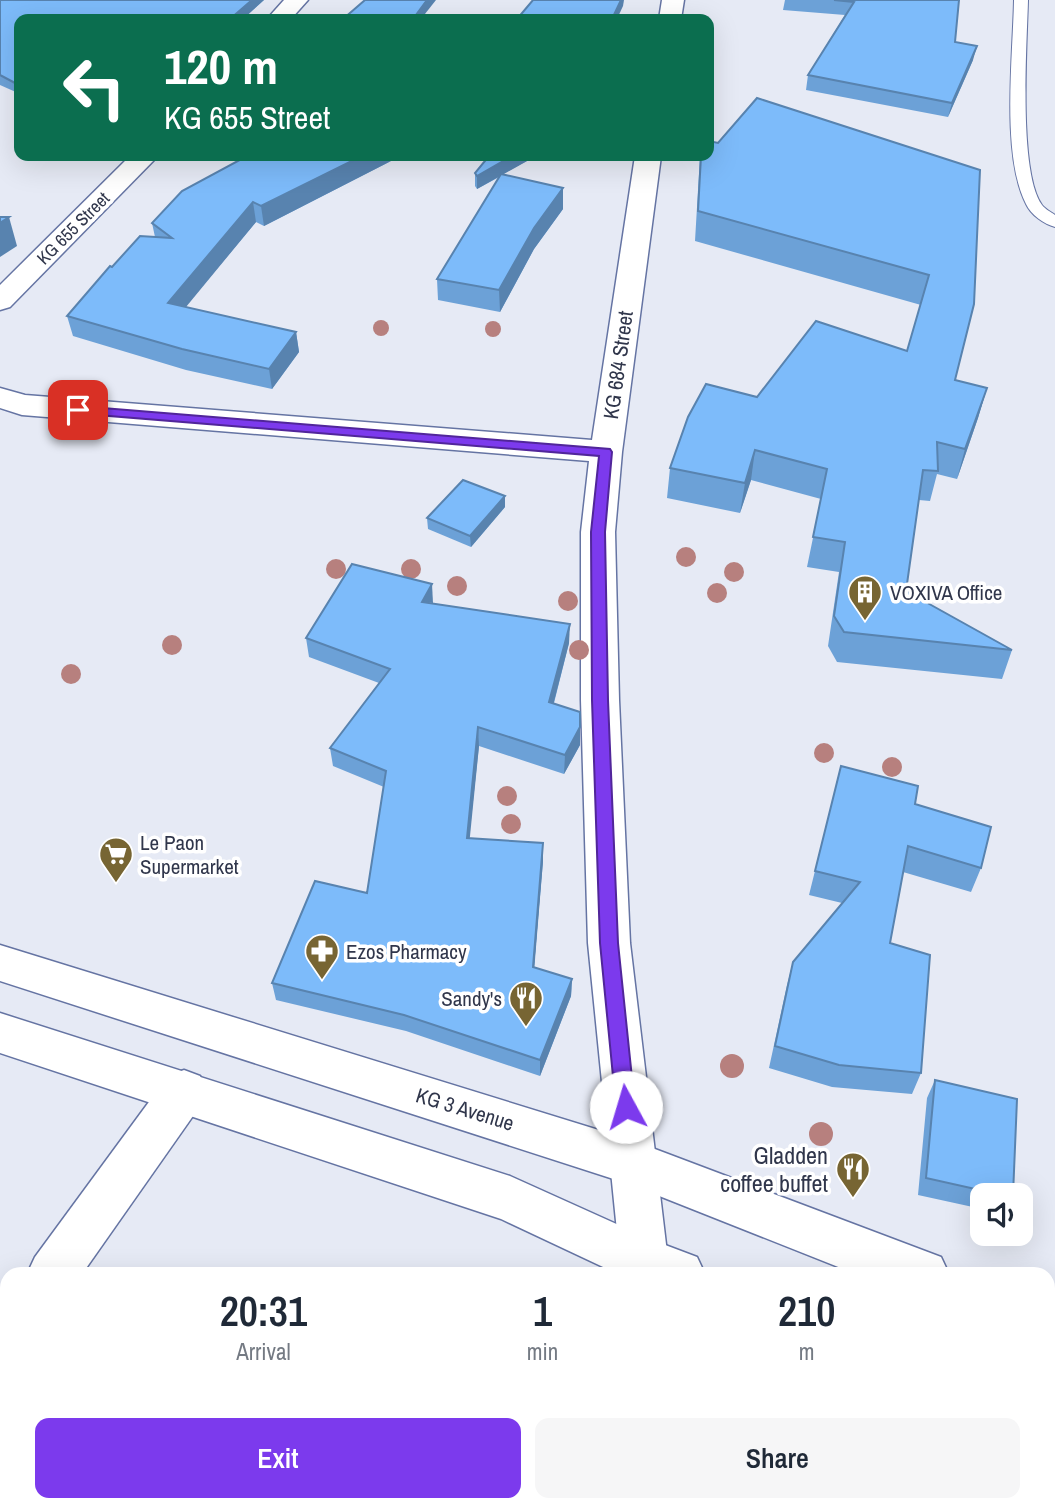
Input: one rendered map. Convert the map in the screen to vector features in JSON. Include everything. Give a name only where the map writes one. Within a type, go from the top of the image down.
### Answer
[{"type":"street","points":[[283,14],[297,0]]},
{"type":"street","name":"KG 655 Street","points":[[0,301],[140,161]]},
{"type":"street","name":"KG 684 Street","points":[[647,161],[606,452],[598,532],[600,700],[609,943],[631,1162],[654,1267]]},
{"type":"street","points":[[0,398],[22,405],[606,452]]},
{"type":"street","name":"KG 3 Avenue","points":[[0,963],[631,1162],[905,1267]]},
{"type":"street","points":[[0,1033],[510,1199],[649,1267]]},
{"type":"street","points":[[57,1267],[184,1091]]},
{"type":"lane","points":[[1021,0],[1020,139],[1026,186],[1036,208],[1055,222]]},
{"type":"building","points":[[0,0],[252,0],[236,14],[14,14],[14,82],[0,75]]},
{"type":"building","points":[[365,0],[427,0],[417,14],[349,14]]},
{"type":"building","points":[[533,0],[621,0],[614,14],[521,14]]},
{"type":"building","points":[[834,0],[959,0],[955,42],[977,46],[952,103],[808,75],[854,2]]},
{"type":"building","points":[[757,98],[980,170],[974,304],[955,380],[987,388],[965,449],[937,442],[938,471],[923,470],[906,591],[1012,650],[844,632],[834,616],[845,542],[813,537],[827,469],[755,450],[745,483],[670,468],[688,417],[706,384],[757,397],[816,321],[907,351],[929,275],[698,211],[701,161],[714,161],[714,142],[718,143]]},
{"type":"building","points":[[238,161],[352,161],[261,206],[253,202],[168,303],[296,332],[269,369],[182,349],[67,316],[140,236],[172,238],[152,223],[182,191]]},
{"type":"building","points":[[485,161],[503,161],[477,176],[475,173]]},
{"type":"building","points":[[501,174],[563,188],[534,228],[499,290],[437,279]]},
{"type":"building","points":[[463,480],[505,496],[470,536],[427,518]]},
{"type":"building","points":[[352,564],[432,584],[422,602],[570,624],[549,702],[580,712],[580,727],[565,755],[478,727],[467,838],[543,843],[533,967],[572,979],[540,1060],[404,1015],[272,983],[315,881],[367,893],[386,771],[330,748],[390,669],[306,638]]},
{"type":"building","points":[[841,766],[918,786],[915,804],[991,827],[981,868],[908,846],[890,943],[930,955],[921,1073],[839,1065],[775,1046],[793,962],[860,882],[815,871]]},
{"type":"building","points":[[935,1080],[1017,1099],[1014,1183],[970,1183],[970,1188],[926,1178]]},
{"type":"place","name":"VOXIVA Office","points":[[865,622]]},
{"type":"place","name":"Le Paon Supermarket","points":[[116,884]]},
{"type":"place","name":"Ezos Pharmacy","points":[[322,981]]},
{"type":"place","name":"Sandy's","points":[[526,1028]]},
{"type":"place","name":"Gladden coffee buffet","points":[[853,1199]]},
{"type":"route","points":[[78,410],[606,452],[598,532],[600,700],[609,943],[626,1107]]}]
